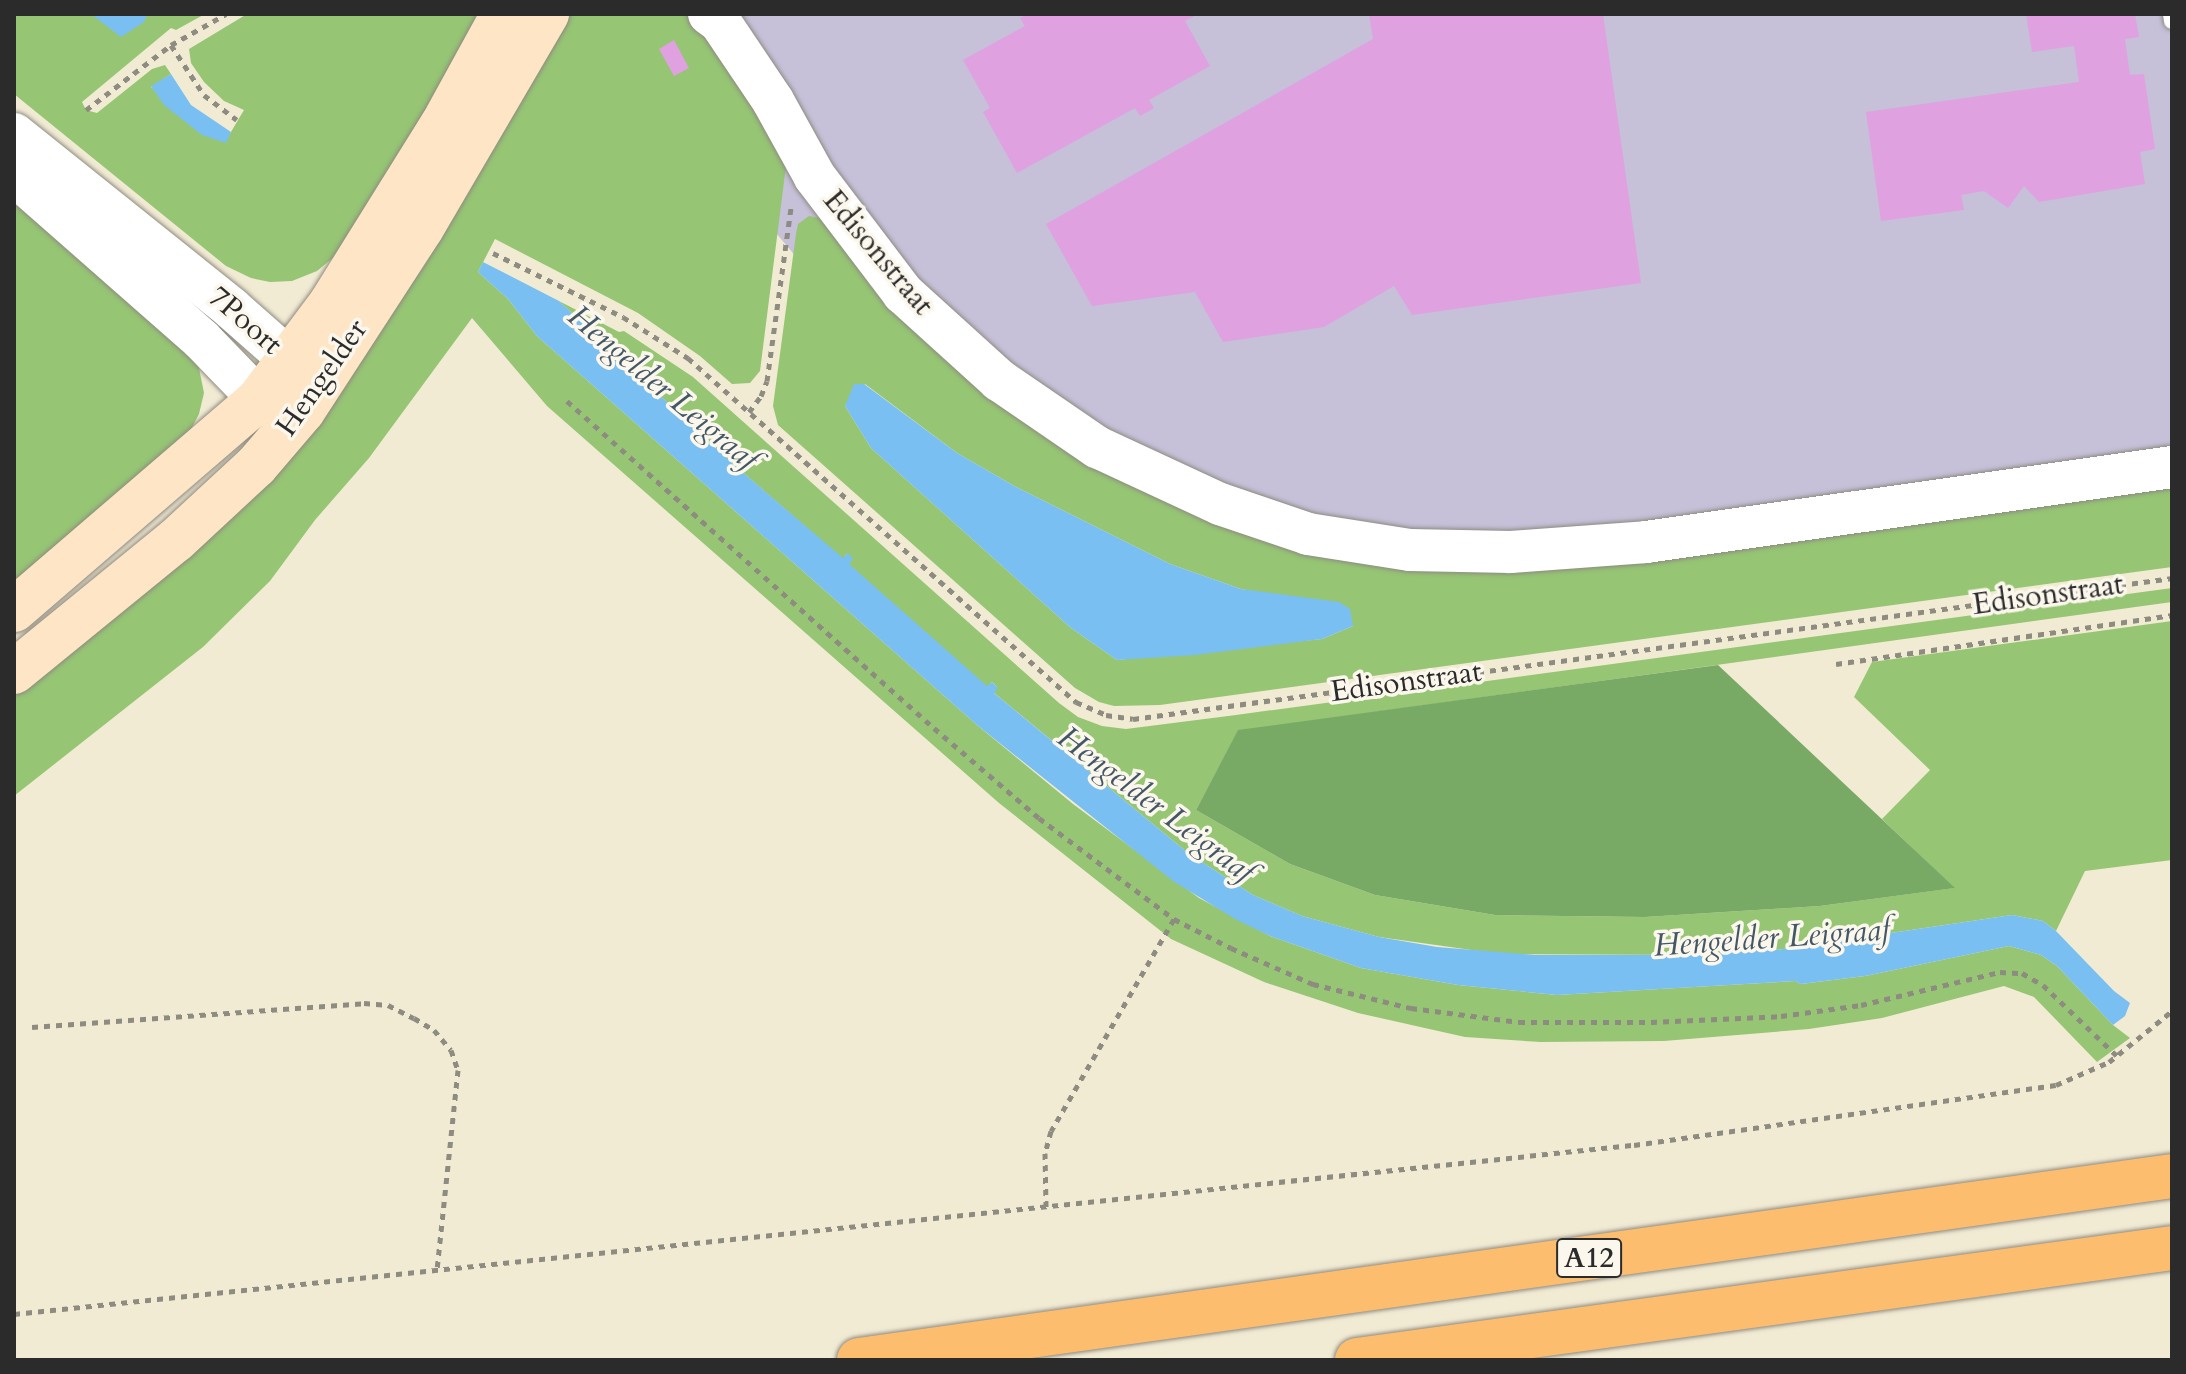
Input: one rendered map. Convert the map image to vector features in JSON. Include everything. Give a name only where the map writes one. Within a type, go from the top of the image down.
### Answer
[{"type":"highway","name":"A12","points":[[859,1360],[2172,1176]]},
{"type":"highway","name":"A12","points":[[1357,1360],[2172,1248]]},
{"type":"main road","name":"Hengelder","points":[[14,610],[259,399],[331,303],[425,152],[503,14]]},
{"type":"main road","name":"Hengelder","points":[[14,672],[176,540],[256,466],[303,411],[422,228],[547,14]]},
{"type":"street","name":"Edisonstraat","points":[[716,17],[773,101],[815,177],[903,293],[999,380],[1097,447],[1220,504],[1308,534],[1410,550],[1511,552],[1646,542],[2172,467]]},
{"type":"street","name":"7Poort","points":[[14,134],[231,308],[290,360],[303,411],[259,399],[201,339],[14,175]]},
{"type":"lane","points":[[2171,14],[2172,21]]},
{"type":"path","points":[[86,110],[171,45],[226,14]]},
{"type":"path","points":[[171,45],[204,95],[237,120]]},
{"type":"path","name":"Edisonstraat","points":[[749,412],[767,381],[791,208],[798,189],[815,177]]},
{"type":"path","name":"Edisonstraat","points":[[493,253],[623,317],[688,358],[1076,702],[1106,715],[1133,719],[2172,578]]},
{"type":"path","points":[[567,401],[1039,818],[1174,919],[1313,984],[1411,1008],[1519,1022],[1651,1022],[1781,1016],[1861,1005],[2000,972],[2022,973],[2043,985],[2117,1056]]},
{"type":"path","points":[[1836,664],[2172,615]]},
{"type":"path","points":[[1046,1207],[1045,1153],[1051,1131],[1174,919]]},
{"type":"path","points":[[32,1027],[364,1003],[388,1005],[414,1018],[443,1040],[458,1070],[437,1270]]},
{"type":"path","points":[[14,1314],[1696,1136],[2056,1085],[2079,1077],[2117,1056],[2172,1011]]},
{"type":"shaded area","points":[[510,14],[2172,14],[2172,512],[1323,620],[895,374],[662,98]]},
{"type":"green space","points":[[14,14],[205,14],[176,30],[171,28],[82,102],[86,110],[97,113],[152,69],[165,65],[171,74],[151,87],[225,142],[244,110],[224,101],[204,82],[191,63],[189,49],[247,14],[491,14],[339,253],[317,271],[292,281],[270,282],[251,278],[226,266],[14,94]]},
{"type":"green space","points":[[557,14],[688,14],[739,78],[786,166],[760,371],[750,383],[732,384],[700,356],[638,313],[495,239],[478,272],[508,299],[537,336],[977,725],[1073,804],[1199,898],[1270,936],[1361,968],[1458,985],[1557,995],[1795,981],[1801,984],[1865,976],[2009,946],[2041,955],[2057,966],[2113,1025],[2130,1038],[2097,1062],[2034,997],[2004,986],[1882,1018],[1809,1029],[1664,1041],[1541,1042],[1465,1037],[1358,1013],[1264,982],[1171,939],[999,803],[547,406],[472,318],[369,458],[315,520],[270,581],[203,647],[14,796],[14,689],[184,550]]},
{"type":"green space","points":[[14,187],[184,342],[199,368],[204,393],[199,414],[186,439],[14,592]]},
{"type":"green space","points":[[809,216],[824,219],[932,344],[1358,557],[2172,481],[2172,567],[1160,705],[1114,706],[1099,702],[1075,688],[778,425],[773,406],[798,224]],"holes":[[[865,384],[957,453],[1016,487],[1170,564],[1241,589],[1280,596],[1353,626],[1322,639],[1117,660],[1071,628],[871,448],[845,406]]]},
{"type":"green space","points":[[559,301],[619,332],[624,331],[693,377],[1059,703],[1078,717],[1102,726],[1126,729],[1236,715],[2172,588],[2172,602],[1238,731],[1196,810],[1290,864],[1375,895],[1495,915],[1645,917],[1820,906],[1954,888],[1882,819],[1930,770],[1854,697],[1872,662],[2172,621],[2172,860],[2085,871],[2056,931],[2043,921],[2012,915],[1776,950],[1689,955],[1500,954],[1379,937],[1302,916],[1253,895],[1188,853],[993,692],[997,687],[992,682],[987,687],[848,564],[847,554],[843,559],[734,465]]},
{"type":"green space","points":[[1718,665],[1955,888],[1820,906],[1645,917],[1495,915],[1375,895],[1290,864],[1196,810],[1238,730]]},
{"type":"water","points":[[91,14],[147,15],[144,22],[121,37]]},
{"type":"water","points":[[171,74],[191,105],[231,132],[226,143],[202,135],[164,105],[151,86]]},
{"type":"water","points":[[483,262],[559,301],[734,465],[843,558],[848,553],[853,559],[849,564],[987,686],[992,682],[998,688],[994,693],[1188,853],[1253,895],[1302,916],[1379,937],[1437,947],[1535,955],[1689,955],[1776,950],[2012,915],[2043,921],[2056,931],[2114,991],[2130,1003],[2125,1016],[2113,1025],[2057,966],[2041,955],[2009,946],[1865,976],[1801,984],[1795,981],[1557,995],[1458,985],[1361,968],[1270,936],[1235,919],[1173,881],[977,725],[537,336],[508,299],[478,272]]},
{"type":"water","points":[[854,384],[864,384],[957,453],[1016,487],[1170,564],[1241,589],[1339,602],[1350,609],[1353,626],[1322,639],[1195,655],[1117,660],[1071,628],[871,448],[845,406]]},
{"type":"building","points":[[1028,14],[1198,14],[1185,21],[1210,66],[1149,100],[1154,108],[1140,116],[1135,108],[1017,173],[983,112],[990,108],[963,60],[1025,26],[1020,18]]},
{"type":"building","points":[[1369,14],[1603,14],[1641,283],[1412,315],[1394,286],[1324,327],[1223,342],[1195,292],[1092,306],[1046,224],[1373,39]]},
{"type":"building","points":[[2026,14],[2135,14],[2139,37],[2125,39],[2130,75],[2144,74],[2155,149],[2140,152],[2145,184],[2039,202],[2024,186],[2008,208],[1984,191],[1961,195],[1964,210],[1881,221],[1866,112],[2079,82],[2074,46],[2032,52]]},
{"type":"building","points":[[674,40],[689,68],[674,76],[659,49]]},
{"type":"water label","name":"Hengelder Leigraaf","points":[[663,388]]},
{"type":"water label","name":"Hengelder Leigraaf","points":[[1156,805]]},
{"type":"water label","name":"Hengelder Leigraaf","points":[[1772,938]]}]
